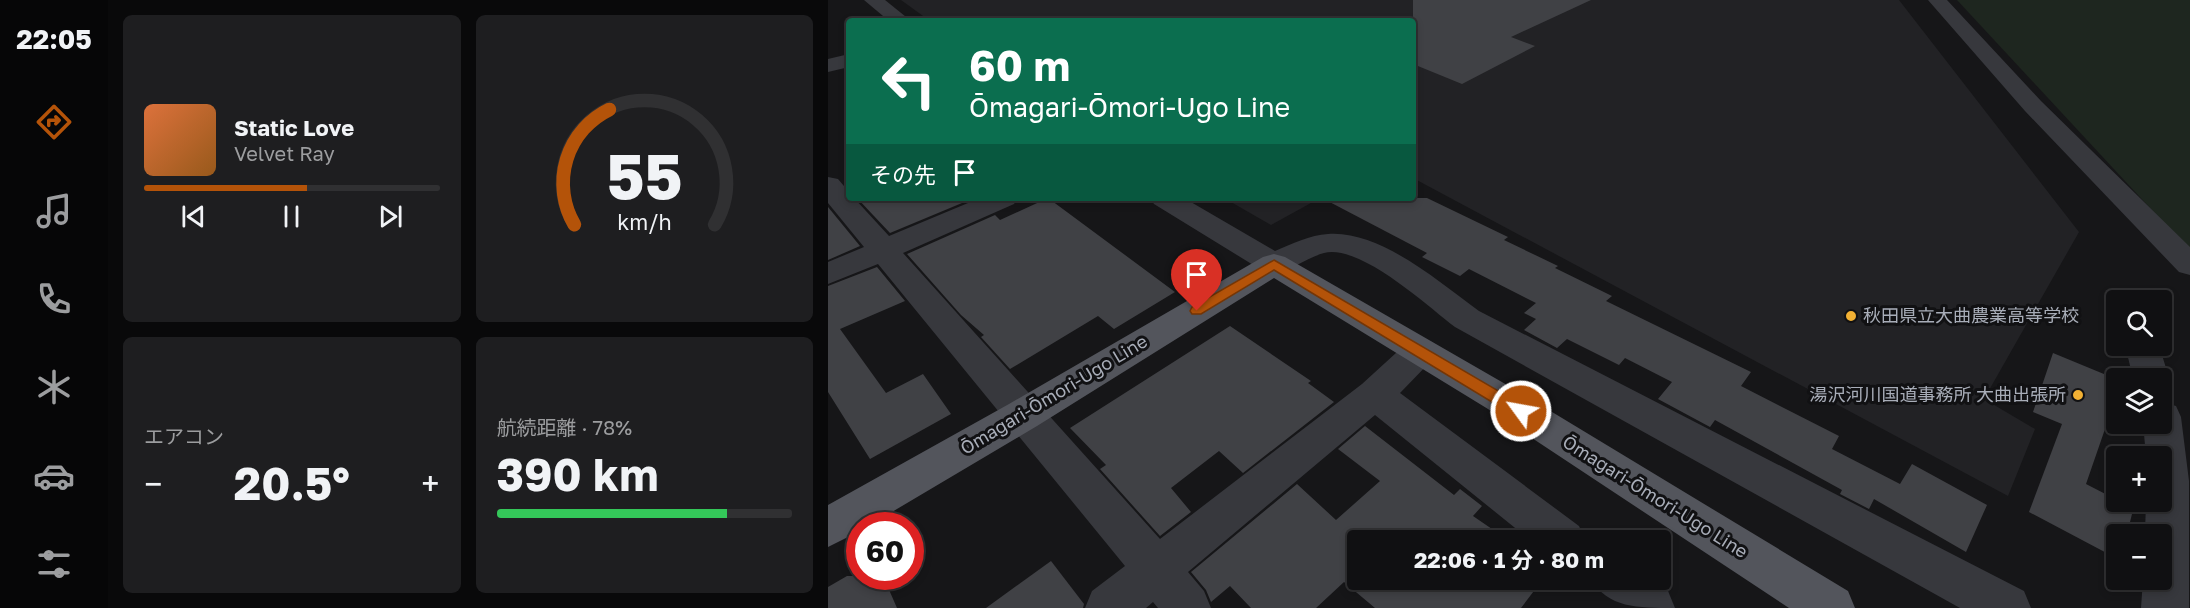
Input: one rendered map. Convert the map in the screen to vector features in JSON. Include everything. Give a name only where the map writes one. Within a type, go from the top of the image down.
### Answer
[{"type":"main road","name":"Ōmagari-Ōmori-Ugo Line","points":[[828,527],[1023,415],[1274,264],[1501,399],[1831,608]]},
{"type":"street","points":[[873,0],[897,18]]},
{"type":"street","points":[[1937,0],[2033,106],[2190,265]]},
{"type":"street","points":[[828,66],[846,61]]},
{"type":"street","points":[[828,185],[1158,571],[1187,608]]},
{"type":"street","points":[[828,274],[997,201]]},
{"type":"street","points":[[1169,201],[1274,264],[1314,246],[1332,243],[1359,247],[1385,261],[1467,319],[2007,608]]},
{"type":"street","points":[[1109,608],[1158,571],[1375,394],[1420,351]]},
{"type":"street","points":[[1375,394],[1550,530]]},
{"type":"street","points":[[2165,608],[2179,497],[2166,434]]},
{"type":"street","points":[[1628,590],[1651,608]]},
{"type":"shaded area","name":"秋田県立大曲農業高等学校","points":[[901,0],[1899,0],[2079,232],[1984,399],[2035,429],[2008,496],[1416,180],[1416,18],[926,18]]},
{"type":"shaded area","points":[[1957,0],[2190,0],[2190,251],[2189,250]]},
{"type":"shaded area","points":[[1229,201],[1315,201],[1271,225]]},
{"type":"building","points":[[1413,0],[1591,0],[1511,37],[1535,46],[1462,84],[1416,65],[1416,18],[1413,18]]},
{"type":"building","points":[[1416,198],[1427,198],[1508,237],[1504,240],[1612,296],[1606,301],[1751,372],[1741,386],[1839,436],[1832,449],[1900,484],[1912,464],[1987,505],[1966,552],[1874,499],[1869,509],[1840,494],[1842,490],[1715,420],[1710,427],[1658,399],[1672,382],[1625,358],[1619,365],[1567,339],[1557,348],[1524,330],[1536,319],[1524,313],[1536,303],[1469,269],[1460,276],[1422,257],[1427,253],[1328,201],[1416,201]]},
{"type":"building","points":[[860,201],[967,201],[890,233]]},
{"type":"building","points":[[1041,201],[1052,201],[1175,292],[1114,329],[1098,316],[1010,369],[981,337],[984,335],[961,315],[907,254],[995,215],[1000,220]]},
{"type":"building","points":[[828,207],[860,246],[828,260]]},
{"type":"building","points":[[877,267],[905,301],[840,329],[886,393],[923,374],[951,414],[870,459],[828,392],[828,286]]},
{"type":"building","points":[[1230,326],[1311,381],[1308,383],[1334,402],[1243,473],[1219,451],[1171,488],[1191,512],[1160,536],[1100,469],[1106,465],[1070,428]]},
{"type":"building","points":[[2053,353],[2106,375],[2106,429],[2086,484],[2106,494],[2106,512],[2132,514],[2130,524],[2106,524],[2106,553],[2029,512],[2062,424],[2033,412]]},
{"type":"building","points":[[1365,426],[1454,495],[1460,489],[1482,506],[1473,516],[1493,530],[1347,530],[1347,585],[1344,582],[1316,608],[1251,608],[1230,586],[1211,602],[1206,590],[1191,572],[1297,484],[1336,520],[1380,481],[1338,449]]},
{"type":"building","points":[[1051,561],[1084,604],[1083,608],[986,608]]},
{"type":"building","points":[[846,577],[846,590],[889,590],[897,608],[828,608],[828,587]]},
{"type":"building","points":[[1354,590],[1535,590],[1521,608],[1375,608]]},
{"type":"place","name":"秋田県立大曲農業高等学校","points":[[1851,316]]},
{"type":"place","name":"湯沢河川国道事務所 大曲出張所","points":[[2078,395]]},
{"type":"route","points":[[1197,311],[1274,264],[1521,411]]}]
